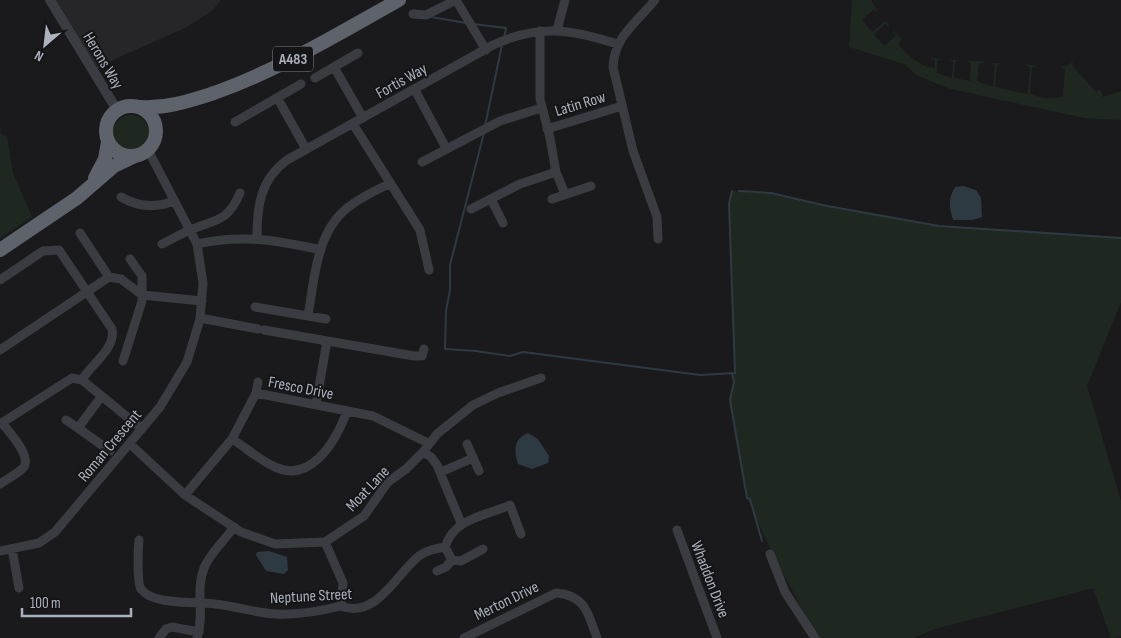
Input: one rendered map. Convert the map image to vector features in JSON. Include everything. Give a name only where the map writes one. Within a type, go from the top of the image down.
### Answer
[{"type":"highway","name":"A483","points":[[117,110],[132,106],[160,108],[180,104],[244,83],[295,58],[399,0]]},
{"type":"highway","name":"A483","points":[[148,150],[153,145],[161,122],[180,104]]},
{"type":"highway","points":[[139,107],[152,116],[157,130]]},
{"type":"highway","points":[[89,188],[101,169],[108,142],[106,128],[112,115],[117,110]]},
{"type":"highway","points":[[108,142],[119,154],[135,156]]},
{"type":"highway","points":[[0,250],[89,188],[114,166],[148,150]]},
{"type":"street","name":"Herons Way","points":[[50,0],[117,110]]},
{"type":"street","points":[[414,14],[426,15],[456,0],[486,50]]},
{"type":"street","points":[[558,30],[565,0]]},
{"type":"street","points":[[655,0],[626,31],[617,44],[613,67],[640,174],[658,217],[658,239]]},
{"type":"street","points":[[540,30],[539,83],[541,108],[556,172],[565,194]]},
{"type":"street","name":"Fortis Way","points":[[257,238],[258,203],[268,178],[287,160],[486,50],[512,36],[540,30],[558,30],[617,44]]},
{"type":"street","points":[[315,78],[358,53]]},
{"type":"street","points":[[334,67],[364,118]]},
{"type":"street","points":[[236,122],[301,84]]},
{"type":"street","points":[[415,90],[446,148]]},
{"type":"street","points":[[278,99],[306,150]]},
{"type":"street","name":"Latin Row","points":[[547,129],[622,106]]},
{"type":"street","points":[[422,162],[500,121],[541,108]]},
{"type":"street","points":[[353,124],[389,184],[400,197],[420,230],[430,270]]},
{"type":"street","name":"Roman Crescent","points":[[0,551],[39,543],[55,532],[160,407],[187,362],[200,318],[202,301],[203,283],[197,244],[148,150]]},
{"type":"street","points":[[471,210],[520,184],[556,172]]},
{"type":"street","points":[[308,316],[320,250],[329,231],[345,210],[389,184]]},
{"type":"street","points":[[552,199],[591,186]]},
{"type":"street","points":[[162,244],[190,230],[226,216],[240,193]]},
{"type":"street","points":[[121,197],[129,202],[146,205],[165,204],[174,201]]},
{"type":"street","points":[[491,199],[503,223]]},
{"type":"street","points":[[80,233],[109,277]]},
{"type":"street","points":[[197,244],[224,238],[257,238],[320,250]]},
{"type":"street","points":[[0,280],[43,251],[61,246],[112,329],[113,337],[110,346],[82,380]]},
{"type":"street","points":[[123,361],[142,301],[142,276],[130,259]]},
{"type":"street","points":[[0,350],[109,277],[121,279],[142,295],[202,301]]},
{"type":"street","points":[[255,307],[326,320]]},
{"type":"street","points":[[200,318],[414,356],[422,356],[424,350]]},
{"type":"street","points":[[316,404],[327,341]]},
{"type":"street","points":[[0,484],[25,467],[27,461],[24,453],[1,423],[72,378],[82,380],[142,429]]},
{"type":"street","name":"Moat Lane","points":[[325,542],[364,516],[388,482],[406,470],[423,452],[428,443],[473,405],[498,393],[541,378]]},
{"type":"street","points":[[256,393],[258,382]]},
{"type":"street","name":"Fresco Drive","points":[[185,494],[232,439],[256,393],[373,416],[428,443]]},
{"type":"street","points":[[78,428],[101,397]]},
{"type":"street","points":[[232,439],[271,466],[292,470],[301,468],[313,464],[327,450],[347,411]]},
{"type":"street","points":[[66,420],[110,451]]},
{"type":"street","points":[[130,444],[185,494],[234,527],[275,544],[325,542],[343,583],[344,595],[341,606]]},
{"type":"street","points":[[467,444],[478,471]]},
{"type":"street","points":[[423,452],[431,456],[441,472],[462,522]]},
{"type":"street","points":[[441,472],[473,458]]},
{"type":"street","points":[[452,560],[445,547],[450,532],[462,522],[510,505],[521,534]]},
{"type":"street","points":[[159,638],[166,629],[172,627],[198,635],[201,603],[200,587],[204,567],[234,527]]},
{"type":"street","name":"Whaddon Drive","points":[[677,530],[717,638]]},
{"type":"street","name":"Neptune Street","points":[[139,540],[138,577],[141,590],[152,596],[189,604],[201,603],[277,614],[341,606],[350,610],[369,603],[395,584],[418,556],[429,550],[445,547]]},
{"type":"street","points":[[452,560],[461,561],[483,549]]},
{"type":"street","points":[[12,550],[19,588]]},
{"type":"street","points":[[770,554],[785,592],[815,638]]},
{"type":"street","points":[[437,571],[446,567],[452,560]]},
{"type":"street","name":"Merton Drive","points":[[464,638],[556,593],[564,593],[580,600],[586,609],[596,638]]},
{"type":"shaded area","points":[[50,0],[221,0],[212,11],[185,28],[115,59],[95,71]]},
{"type":"shaded area","points":[[852,0],[871,0],[878,12],[873,10],[862,20],[872,32],[884,22],[881,18],[889,25],[888,27],[885,24],[874,34],[884,46],[896,36],[894,31],[902,39],[898,44],[910,56],[925,66],[935,68],[935,60],[931,58],[942,59],[937,61],[937,73],[952,78],[953,62],[949,60],[959,60],[955,62],[954,78],[970,81],[971,63],[966,61],[983,61],[984,63],[979,63],[977,81],[993,87],[995,64],[990,63],[1000,63],[997,65],[995,87],[1028,94],[1030,67],[1025,65],[1035,65],[1036,67],[1032,67],[1030,94],[1044,98],[1063,97],[1065,69],[1060,67],[1067,66],[1074,61],[1072,65],[1096,92],[1100,89],[1103,97],[1121,91],[1121,120],[1084,118],[951,89],[918,76],[904,64],[849,47]]},
{"type":"shaded area","points":[[131,115],[144,120],[149,133],[144,146],[131,151],[118,146],[113,133],[118,120]]},
{"type":"shaded area","points":[[0,127],[1,134],[7,137],[13,173],[32,217],[0,238]]},
{"type":"shaded area","points":[[963,186],[976,190],[981,198],[982,217],[973,220],[953,220],[950,207],[951,195],[955,187]]},
{"type":"shaded area","points":[[732,191],[771,193],[827,206],[939,226],[1121,238],[1121,302],[1087,386],[1121,501],[1121,637],[1111,638],[1093,588],[935,629],[914,638],[818,638],[773,555],[747,498],[730,400],[734,382],[732,373],[735,372],[729,204]]},
{"type":"shaded area","points":[[528,433],[538,439],[549,456],[548,463],[532,469],[518,464],[516,455],[517,442]]},
{"type":"shaded area","points":[[269,551],[287,557],[288,570],[284,574],[266,571],[256,555],[257,552]]},
{"type":"waterway","points":[[431,17],[466,23]]},
{"type":"waterway","points":[[473,24],[506,28],[504,38]]},
{"type":"waterway","points":[[485,126],[502,45]]},
{"type":"waterway","points":[[484,133],[450,265],[445,349],[510,356],[523,352],[700,375],[735,373],[729,204],[732,191]]},
{"type":"waterway","points":[[739,191],[771,193],[827,206],[939,226],[1121,238]]},
{"type":"waterway","points":[[732,373],[734,382],[730,400],[747,498],[750,499],[762,541]]}]
